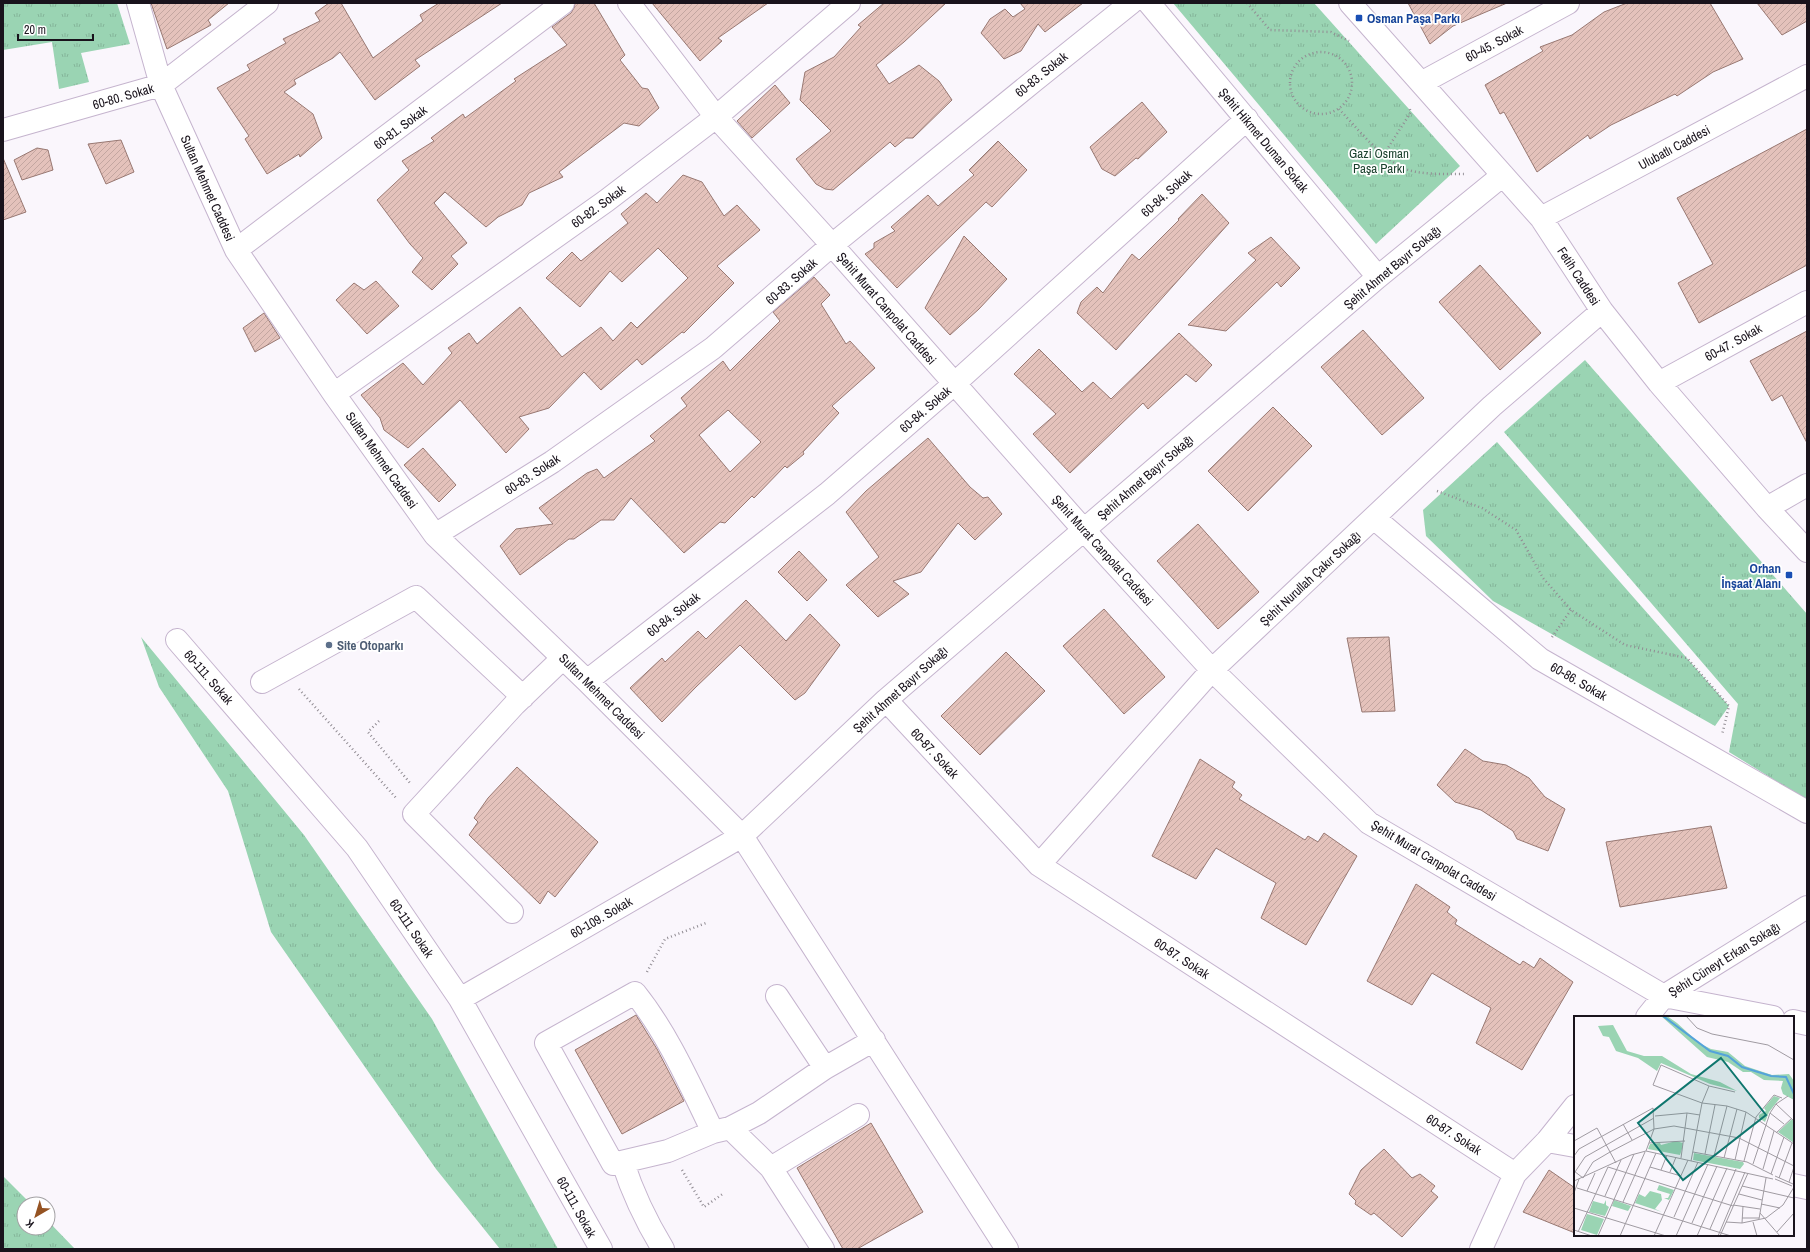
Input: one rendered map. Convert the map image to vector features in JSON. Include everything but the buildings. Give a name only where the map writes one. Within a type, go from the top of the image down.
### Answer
[{"type":"street","name":"Sultan Mehmet Caddesi","points":[[138,3],[161,85],[236,250],[334,394],[435,535],[587,681],[742,836],[1007,1249]]},
{"type":"street","name":"60-80. Sokak","points":[[3,130],[161,85],[267,3]]},
{"type":"street","name":"60-81. Sokak","points":[[236,250],[563,3]]},
{"type":"street","name":"Şehit Murat Canpolat Caddesi","points":[[629,3],[716,117],[832,245],[1084,529],[1212,670],[1369,823],[1664,996],[1768,1016]]},
{"type":"street","name":"60-82. Sokak","points":[[334,394],[606,201],[716,117],[849,3]]},
{"type":"street","name":"60-83. Sokak","points":[[435,535],[552,462],[713,348],[832,245],[1131,3]]},
{"type":"street","name":"Şehit Hikmet Duman Sokak","points":[[1149,3],[1378,277]]},
{"type":"street","name":"Fetih Caddesi","points":[[1350,3],[1542,218],[1602,311],[1659,383],[1767,508],[1807,551]]},
{"type":"street","name":"60-45. Sokak","points":[[1421,82],[1568,3]]},
{"type":"street","name":"Ulubatlı Caddesi","points":[[1542,218],[1804,83]]},
{"type":"street","name":"60-84. Sokak","points":[[587,681],[827,494],[954,384],[1247,119]]},
{"type":"street","name":"Şehit Ahmet Bayır Sokağı","points":[[742,836],[886,700],[1378,277],[1503,175]]},
{"type":"street","name":"60-47. Sokak","points":[[1659,383],[1807,302]]},
{"type":"street","name":"Şehit Nurullah Çakır Sokağı","points":[[1039,865],[1212,670],[1492,406],[1602,311]]},
{"type":"street","points":[[1767,508],[1807,485]]},
{"type":"street","name":"60-86. Sokak","points":[[1374,518],[1538,657],[1807,812]]},
{"type":"street","points":[[262,682],[416,597],[523,697]]},
{"type":"street","name":"60-111. Sokak","points":[[177,640],[357,848],[460,999],[601,1249]]},
{"type":"street","points":[[512,912],[419,808],[523,697],[563,658]]},
{"type":"street","name":"60-87. Sokak","points":[[886,700],[1039,865],[1514,1174]]},
{"type":"street","name":"60-109. Sokak","points":[[460,999],[742,836]]},
{"type":"street","name":"Şehit Cüneyt Erkan Sokağı","points":[[1648,1016],[1664,996],[1807,907]]},
{"type":"street","points":[[823,1249],[771,1168],[721,1130],[681,1066],[648,1008],[635,993],[546,1043],[613,1164],[668,1151],[721,1130],[759,1113],[824,1068],[874,1040]]},
{"type":"street","points":[[777,996],[824,1068]]},
{"type":"street","points":[[1794,1021],[1807,1024]]},
{"type":"street","points":[[1482,1249],[1514,1174],[1547,1141],[1574,1107]]},
{"type":"street","points":[[771,1168],[858,1115]]},
{"type":"street","points":[[1547,1141],[1574,1146]]},
{"type":"street","points":[[622,1163],[644,1217],[663,1249]]},
{"type":"street","points":[[1794,1185],[1807,1188]]},
{"type":"path","points":[[1247,3],[1270,30],[1331,32],[1352,42]]},
{"type":"path","points":[[1323,52],[1332,54],[1341,59],[1347,66],[1351,75],[1352,85],[1346,102],[1339,109],[1330,113],[1320,114],[1302,108],[1295,100],[1291,91],[1290,82],[1292,72],[1304,57],[1323,52]]},
{"type":"path","points":[[1384,154],[1411,112],[1408,105]]},
{"type":"path","points":[[1339,109],[1384,154],[1403,169],[1427,173],[1465,174]]},
{"type":"path","points":[[1412,482],[1482,508],[1516,530],[1543,578],[1571,610],[1625,645],[1687,658],[1729,706],[1716,760]]},
{"type":"path","points":[[1538,657],[1571,610]]},
{"type":"path","points":[[283,670],[404,807],[419,808]]},
{"type":"path","points":[[379,721],[368,732],[419,808]]},
{"type":"path","points":[[635,993],[665,940],[706,923]]},
{"type":"path","points":[[668,1151],[678,1163],[704,1206],[724,1193]]},
{"type":"green space","points":[[3,3],[117,3],[130,44],[81,53],[89,82],[59,89],[52,42],[3,50]]},
{"type":"green space","name":"Gazi Osman Paşa Parkı","points":[[1173,3],[1314,3],[1460,166],[1376,244]]},
{"type":"green space","points":[[1585,360],[1807,614],[1807,800],[1729,752],[1738,704],[1504,432]]},
{"type":"green space","points":[[1497,442],[1729,706],[1715,726],[1493,601],[1426,536],[1423,510]]},
{"type":"green space","points":[[141,637],[304,835],[432,1019],[558,1249],[500,1249],[436,1169],[271,932],[228,791],[159,687]]},
{"type":"green space","points":[[3,1176],[23,1196],[16,1196],[16,1236],[56,1236],[56,1229],[75,1249],[3,1249]]},
{"type":"place","name":"Osman Paşa Parkı","points":[[1359,18]]},
{"type":"place","name":"Orhan İnşaat Alanı","points":[[1789,575]]},
{"type":"place","name":"Site Otoparkı","points":[[329,645]]}]
